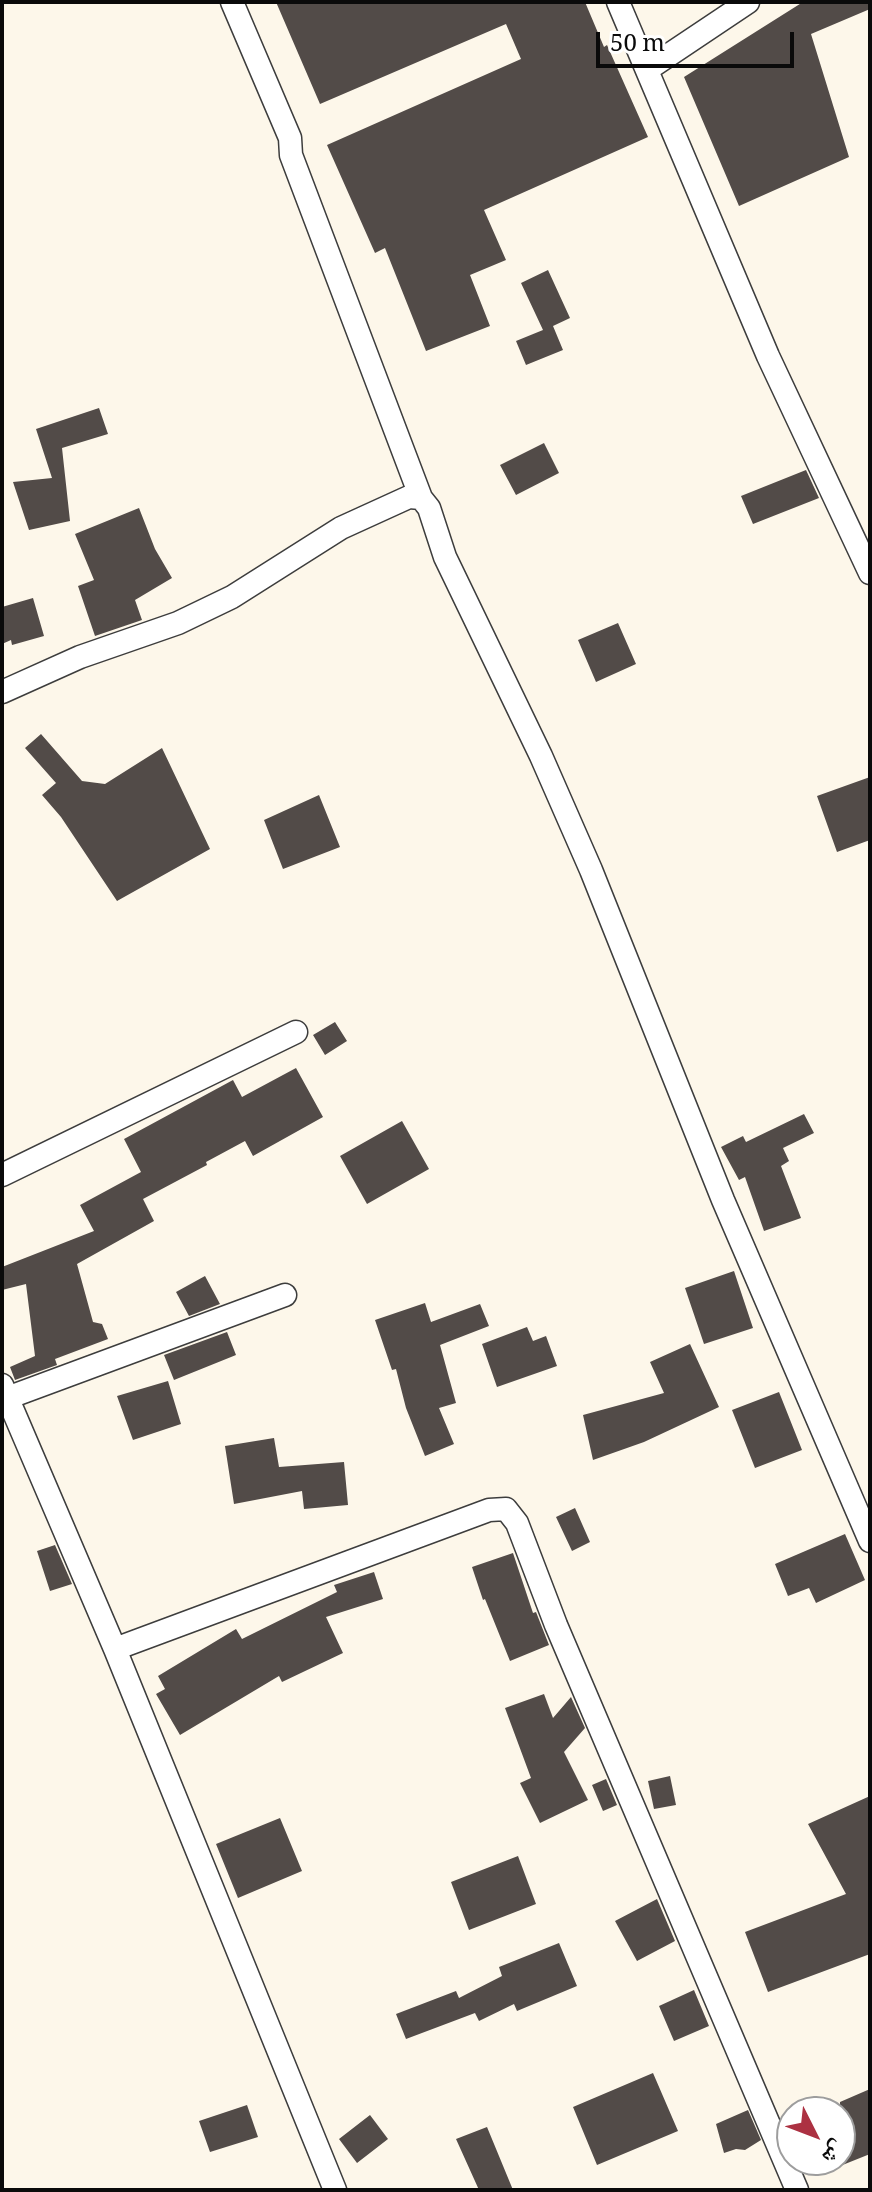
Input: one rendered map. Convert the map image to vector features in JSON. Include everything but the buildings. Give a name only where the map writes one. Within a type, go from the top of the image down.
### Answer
[{"type":"street","points":[[232,2],[290,138],[291,155],[421,498],[429,508],[449,567],[541,756],[591,870],[723,1200],[870,1541]]},
{"type":"street","points":[[618,2],[768,356],[870,573]]},
{"type":"street","points":[[648,69],[748,2]]},
{"type":"street","points":[[2,692],[80,657],[178,623],[232,597],[341,528],[409,497],[421,498]]},
{"type":"street","points":[[2,1175],[296,1032]]},
{"type":"street","points":[[285,1295],[5,1392],[115,1649],[335,2190]]},
{"type":"street","points":[[115,1649],[468,1517],[489,1510],[506,1509],[517,1523],[575,1669],[797,2190]]}]
